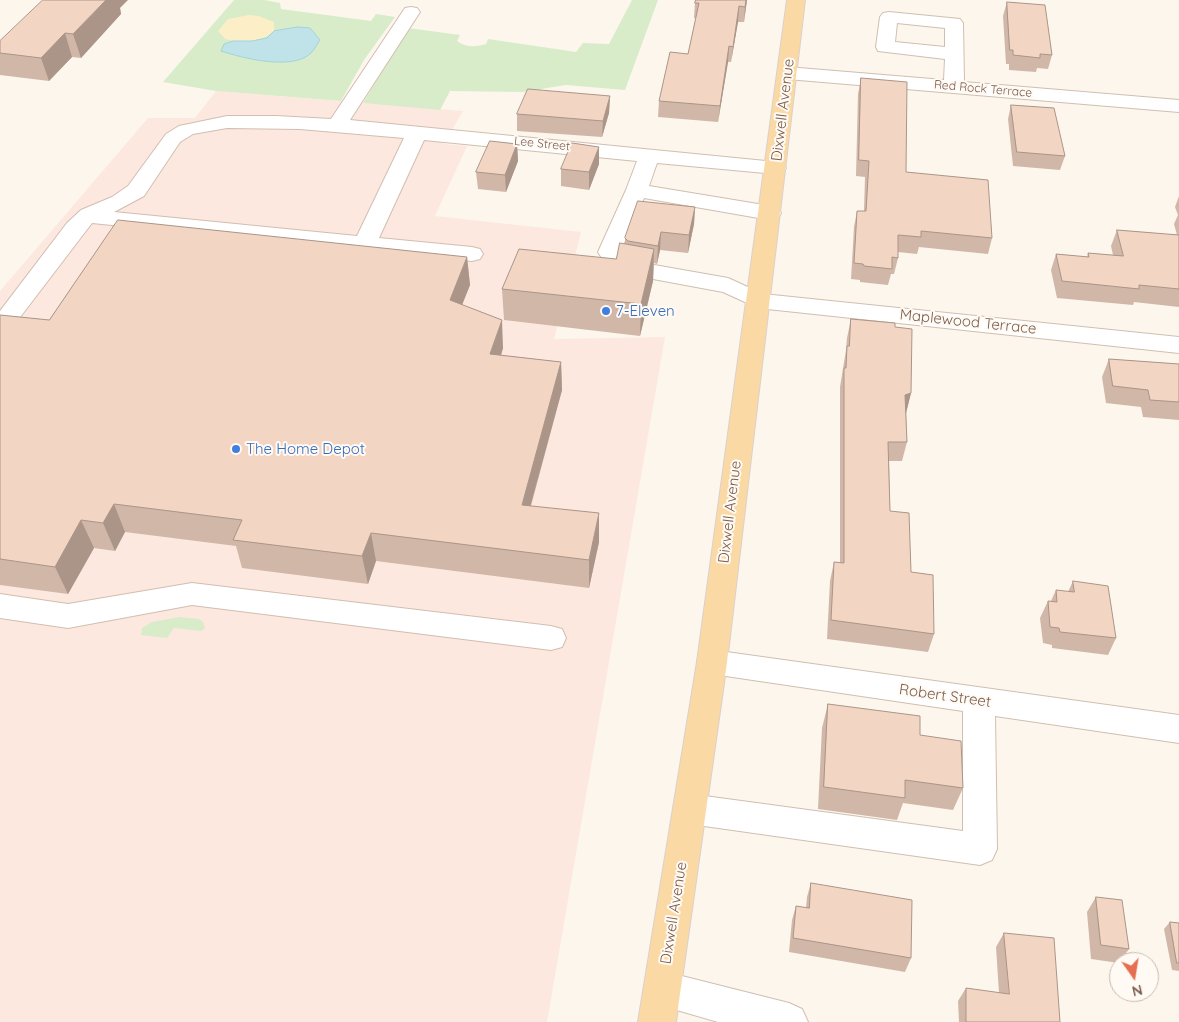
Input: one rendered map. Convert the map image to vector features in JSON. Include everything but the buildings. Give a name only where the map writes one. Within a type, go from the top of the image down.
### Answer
[{"type":"main road","name":"Dixwell Avenue","points":[[660,1005],[712,662],[796,0]]},
{"type":"street","points":[[337,125],[373,67],[411,12]]},
{"type":"street","points":[[954,54],[954,87]]},
{"type":"street","name":"Red Rock Terrace","points":[[787,73],[1179,106]]},
{"type":"street","name":"Lee Street","points":[[87,215],[123,201],[137,190],[174,138],[189,130],[217,123],[260,122],[337,125],[776,168]]},
{"type":"street","points":[[365,243],[417,132]]},
{"type":"street","points":[[649,156],[637,190],[609,252],[618,266],[700,282],[728,285],[758,300]]},
{"type":"street","points":[[637,190],[770,212]]},
{"type":"street","points":[[0,328],[75,228],[87,215],[472,254]]},
{"type":"street","name":"Maplewood Terrace","points":[[758,300],[1179,345]]},
{"type":"street","points":[[0,606],[68,616],[192,594],[551,638]]},
{"type":"street","name":"Robert Street","points":[[712,662],[1179,729]]},
{"type":"street","points":[[690,809],[980,849],[979,701]]},
{"type":"street","points":[[660,1005],[788,1022]]},
{"type":"shaded area","points":[[216,91],[463,111],[444,144],[467,146],[435,216],[581,232],[554,339],[665,337],[547,1022],[0,1022],[0,291],[148,118],[195,118]]},
{"type":"green space","points":[[234,0],[264,0],[280,3],[281,9],[371,21],[376,14],[395,17],[364,60],[341,101],[216,91],[163,82]]},
{"type":"green space","points":[[632,0],[658,0],[625,90],[566,85],[522,92],[450,91],[440,110],[363,103],[408,28],[460,35],[457,41],[467,46],[486,44],[488,39],[576,52],[583,43],[609,44]]},
{"type":"green space","points":[[179,617],[199,619],[203,622],[205,628],[201,631],[174,628],[167,638],[141,635],[142,628],[152,622]]},
{"type":"sand","points":[[249,15],[259,16],[274,22],[274,31],[257,40],[238,41],[225,39],[218,31],[228,19]]},
{"type":"water","points":[[298,27],[310,28],[320,40],[314,50],[303,58],[280,62],[267,61],[241,57],[221,51],[224,44],[233,41],[252,41],[267,38],[274,31]]},
{"type":"place","name":"7-Eleven","points":[[606,311]]},
{"type":"place","name":"The Home Depot","points":[[236,449]]}]
